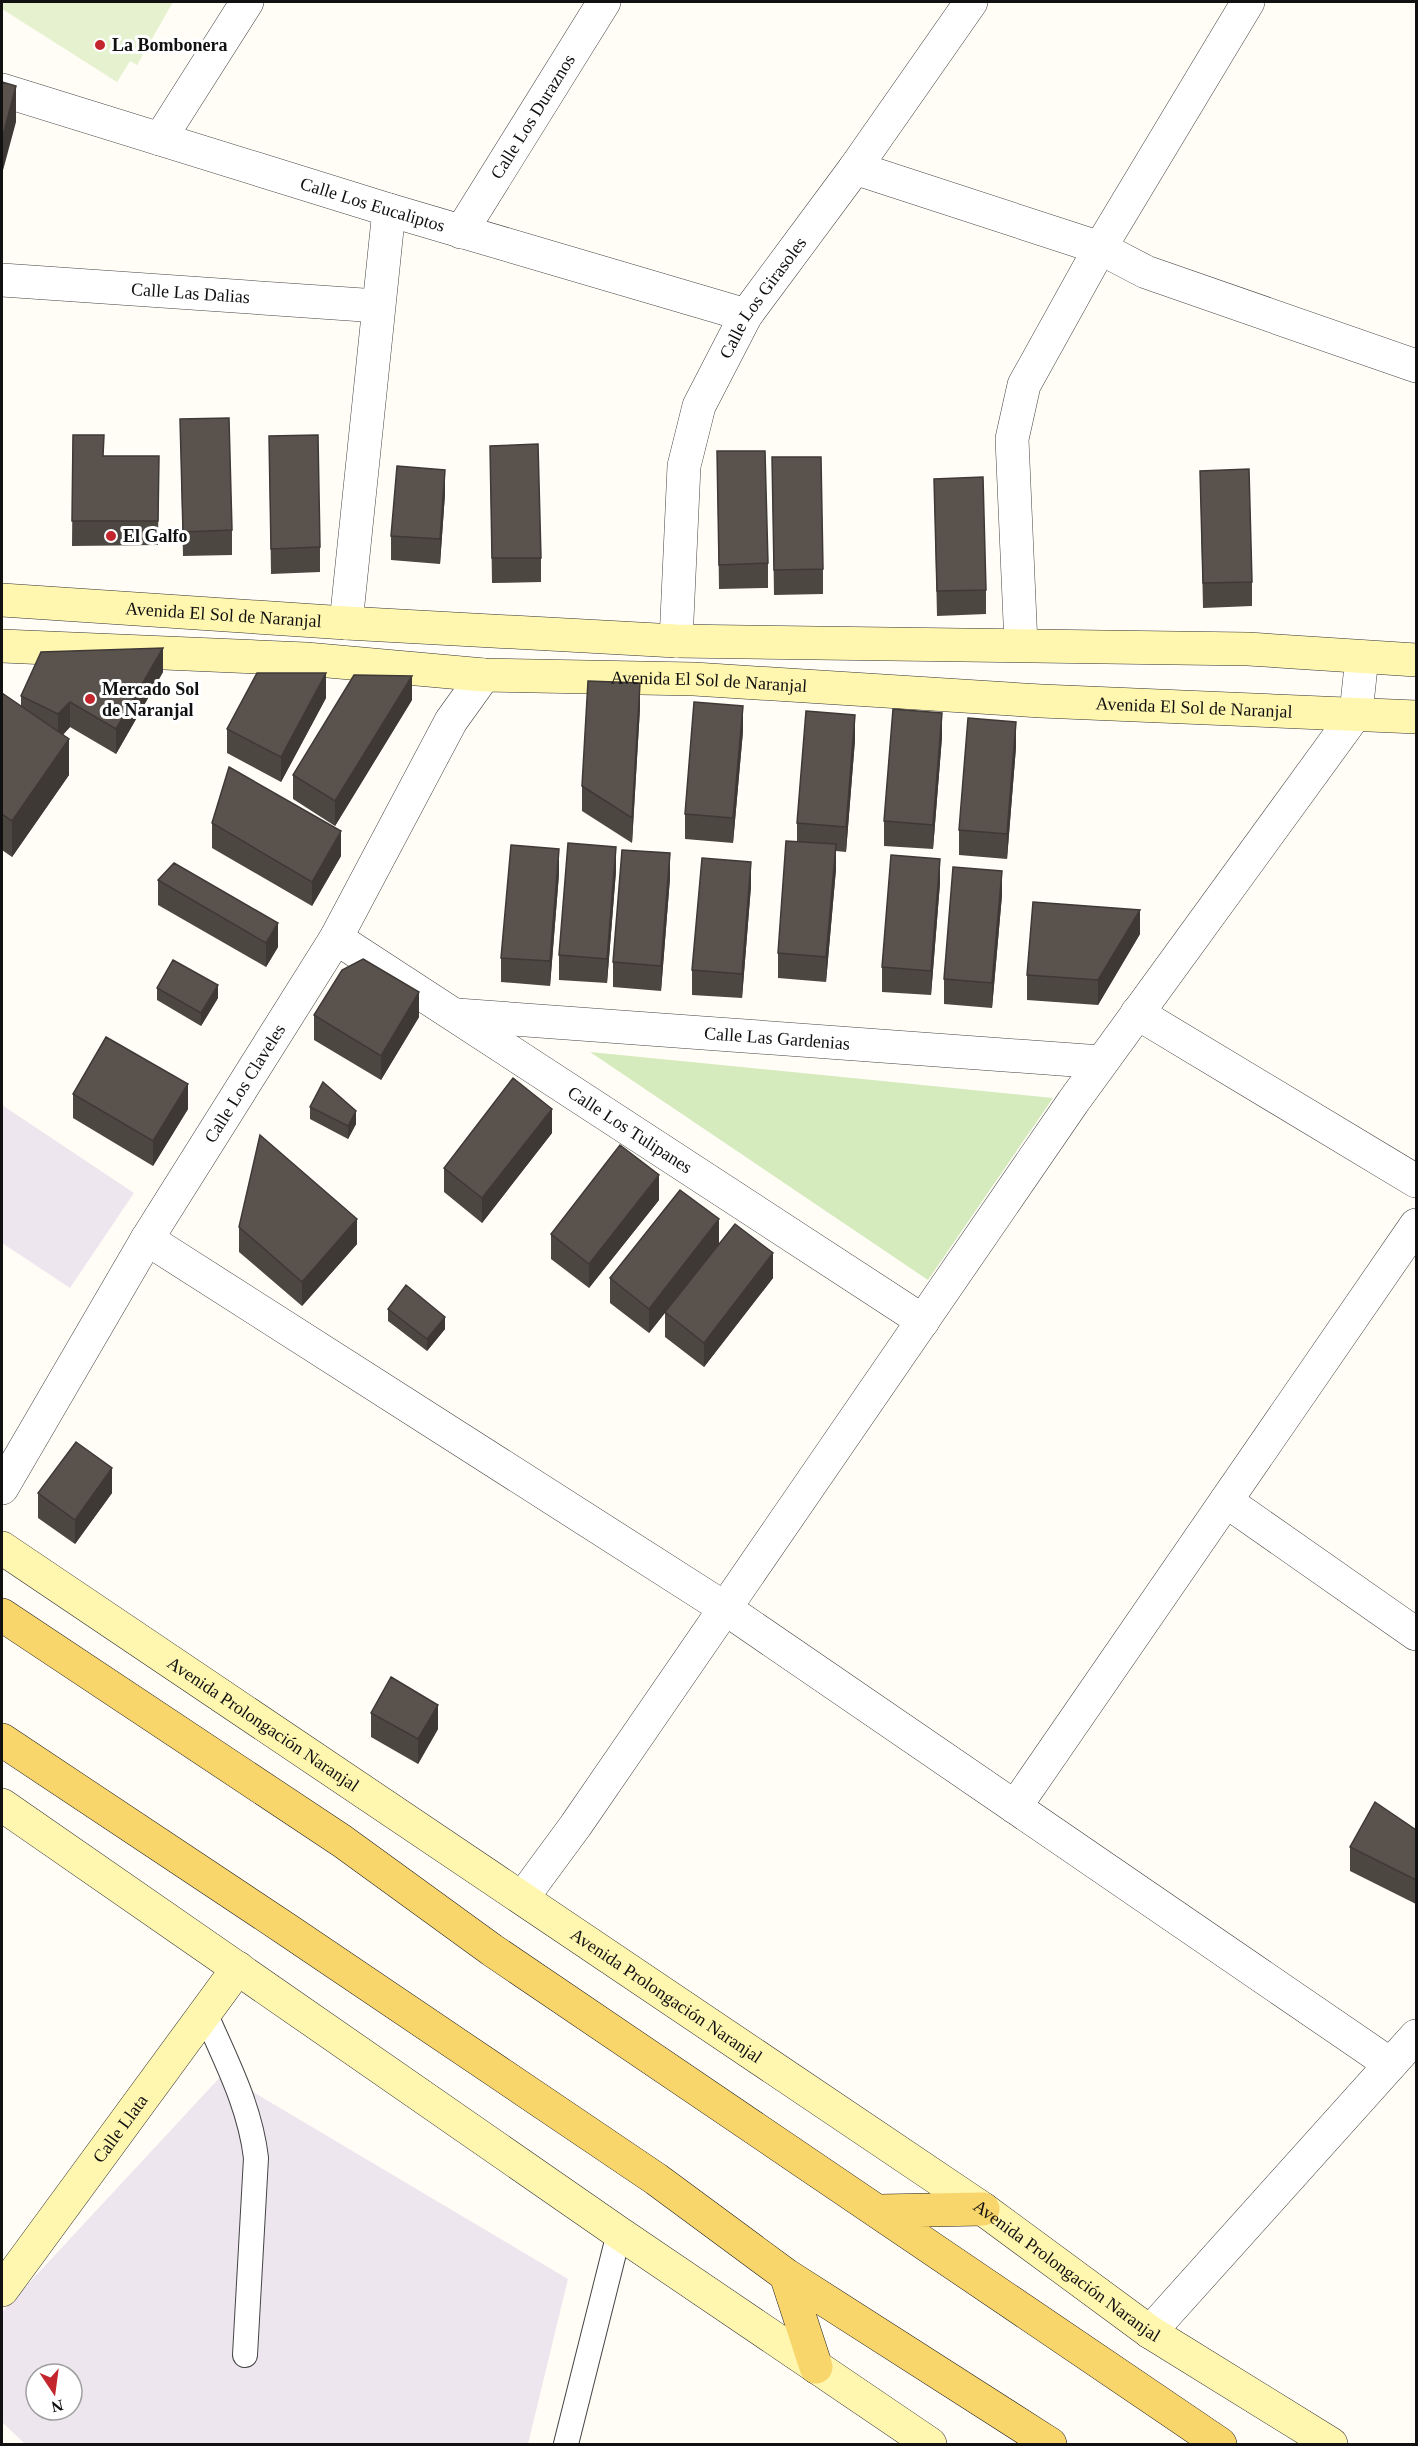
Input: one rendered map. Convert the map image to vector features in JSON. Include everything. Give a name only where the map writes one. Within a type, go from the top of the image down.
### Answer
[{"type":"main road","points":[[2,1615],[342,1841],[492,1950],[1220,2445]]},
{"type":"main road","points":[[2,1740],[656,2179],[786,2275],[1050,2445]]},
{"type":"main road","points":[[879,2211],[982,2209]]},
{"type":"main road","points":[[786,2275],[816,2367]]},
{"type":"street","points":[[160,139],[247,2]]},
{"type":"street","name":"Calle Los Duraznos","points":[[461,231],[604,2]]},
{"type":"street","name":"Calle Los Girasoles","points":[[676,641],[684,466],[699,406],[746,315],[855,168],[971,2]]},
{"type":"street","points":[[1021,645],[1012,439],[1024,385],[1100,248],[1248,2]]},
{"type":"street","name":"Calle Los Eucaliptos","points":[[2,90],[389,210],[746,315]]},
{"type":"street","points":[[855,168],[1100,248],[1146,272],[1416,366]]},
{"type":"street","points":[[346,623],[389,210]]},
{"type":"street","name":"Calle Las Dalias","points":[[2,280],[378,306]]},
{"type":"street","name":"Avenida El Sol de Naranjal","points":[[2,600],[346,623],[676,641],[1248,649],[1416,660]]},
{"type":"street","name":"Avenida El Sol de Naranjal","points":[[2,646],[306,659],[484,675],[694,679],[1041,701],[1416,717]]},
{"type":"street","points":[[522,1897],[576,1825],[726,1609],[1101,1062],[1356,713],[1362,657]]},
{"type":"street","name":"Calle Los Claveles","points":[[2,1488],[147,1239],[336,938],[451,721],[484,675]]},
{"type":"street","name":"Calle Los Tulipanes","points":[[336,938],[923,1321]]},
{"type":"street","points":[[1137,1013],[1416,1181]]},
{"type":"street","name":"Calle Las Gardenias","points":[[453,1015],[1101,1062]]},
{"type":"street","points":[[1015,1807],[1416,1225]]},
{"type":"street","points":[[147,1239],[726,1609],[1390,2064]]},
{"type":"street","points":[[1226,1501],[1416,1634]]},
{"type":"street","name":"Avenida Prolongación Naranjal","points":[[2,1548],[982,2209],[1150,2332],[1331,2445]]},
{"type":"street","points":[[2,1805],[619,2233],[930,2445]]},
{"type":"street","name":"Calle Llata","points":[[2,2290],[238,1968]]},
{"type":"street","points":[[1150,2332],[1416,2036]]},
{"type":"lane","points":[[205,2013],[246,2106],[253,2132],[256,2158],[245,2355]]},
{"type":"lane","points":[[566,2445],[619,2233]]},
{"type":"shaded area","points":[[2,1105],[134,1193],[70,1288],[2,1243]]},
{"type":"shaded area","points":[[223,2074],[568,2279],[528,2444],[25,2444],[2,2422],[2,2312]]},
{"type":"green space","name":"La Bombonera","points":[[2,2],[173,2],[137,65],[130,61],[117,82],[2,9]]},
{"type":"green space","points":[[590,1052],[1053,1098],[928,1280]]},
{"type":"building","points":[[2,82],[16,86],[2,139]]},
{"type":"building","points":[[229,418],[232,530],[183,532],[180,419]]},
{"type":"building","points":[[73,435],[104,435],[103,456],[159,456],[158,521],[72,521]]},
{"type":"building","points":[[318,435],[320,547],[271,549],[269,436]]},
{"type":"building","points":[[538,444],[541,558],[492,558],[490,446]]},
{"type":"building","points":[[717,451],[765,451],[768,563],[719,565]]},
{"type":"building","points":[[772,457],[821,457],[823,569],[774,570]]},
{"type":"building","points":[[397,466],[445,470],[440,539],[391,536]]},
{"type":"building","points":[[1249,469],[1252,582],[1203,583],[1200,471]]},
{"type":"building","points":[[983,477],[986,590],[937,591],[934,479]]},
{"type":"building","points":[[163,648],[116,729],[70,702],[58,714],[21,696],[41,652]]},
{"type":"building","points":[[257,673],[326,673],[281,757],[227,729]]},
{"type":"building","points":[[354,675],[412,676],[335,801],[293,775]]},
{"type":"building","points":[[588,681],[640,683],[632,818],[582,786]]},
{"type":"building","points":[[2,693],[69,739],[12,821],[2,814]]},
{"type":"building","points":[[694,702],[743,706],[733,818],[685,814]]},
{"type":"building","points":[[893,709],[942,713],[933,825],[884,821]]},
{"type":"building","points":[[806,711],[855,715],[846,827],[797,823]]},
{"type":"building","points":[[968,718],[1016,722],[1007,834],[959,830]]},
{"type":"building","points":[[229,767],[341,831],[312,882],[212,823]]},
{"type":"building","points":[[786,841],[836,844],[826,957],[778,953]]},
{"type":"building","points":[[568,843],[616,847],[607,959],[559,955]]},
{"type":"building","points":[[511,845],[559,849],[550,961],[501,958]]},
{"type":"building","points":[[622,850],[670,853],[661,966],[613,962]]},
{"type":"building","points":[[891,855],[940,859],[931,971],[882,967]]},
{"type":"building","points":[[702,858],[751,862],[742,974],[692,970]]},
{"type":"building","points":[[174,863],[278,923],[266,943],[158,880]]},
{"type":"building","points":[[953,867],[1002,871],[992,983],[944,979]]},
{"type":"building","points":[[1033,902],[1140,910],[1098,980],[1027,975]]},
{"type":"building","points":[[363,959],[419,992],[381,1056],[314,1015],[342,970]]},
{"type":"building","points":[[173,960],[218,985],[201,1013],[157,988]]},
{"type":"building","points":[[106,1037],[188,1084],[153,1141],[73,1094]]},
{"type":"building","points":[[513,1078],[552,1109],[482,1198],[444,1168]]},
{"type":"building","points":[[323,1082],[356,1111],[348,1126],[310,1107]]},
{"type":"building","points":[[260,1135],[357,1219],[302,1282],[239,1227]]},
{"type":"building","points":[[620,1145],[659,1175],[589,1264],[551,1234]]},
{"type":"building","points":[[680,1190],[719,1219],[649,1309],[610,1278]]},
{"type":"building","points":[[735,1224],[773,1253],[704,1343],[665,1312]]},
{"type":"building","points":[[406,1285],[445,1317],[427,1339],[388,1309]]},
{"type":"building","points":[[76,1442],[112,1468],[75,1520],[38,1493]]},
{"type":"building","points":[[391,1677],[438,1705],[418,1739],[371,1713]]},
{"type":"building","points":[[1375,1802],[1416,1830],[1416,1880],[1350,1847]]},
{"type":"place","name":"La Bombonera","points":[[100,45]]},
{"type":"place","name":"El Galfo","points":[[111,536]]},
{"type":"place","name":"Mercado Sol de Naranjal","points":[[90,699]]}]
